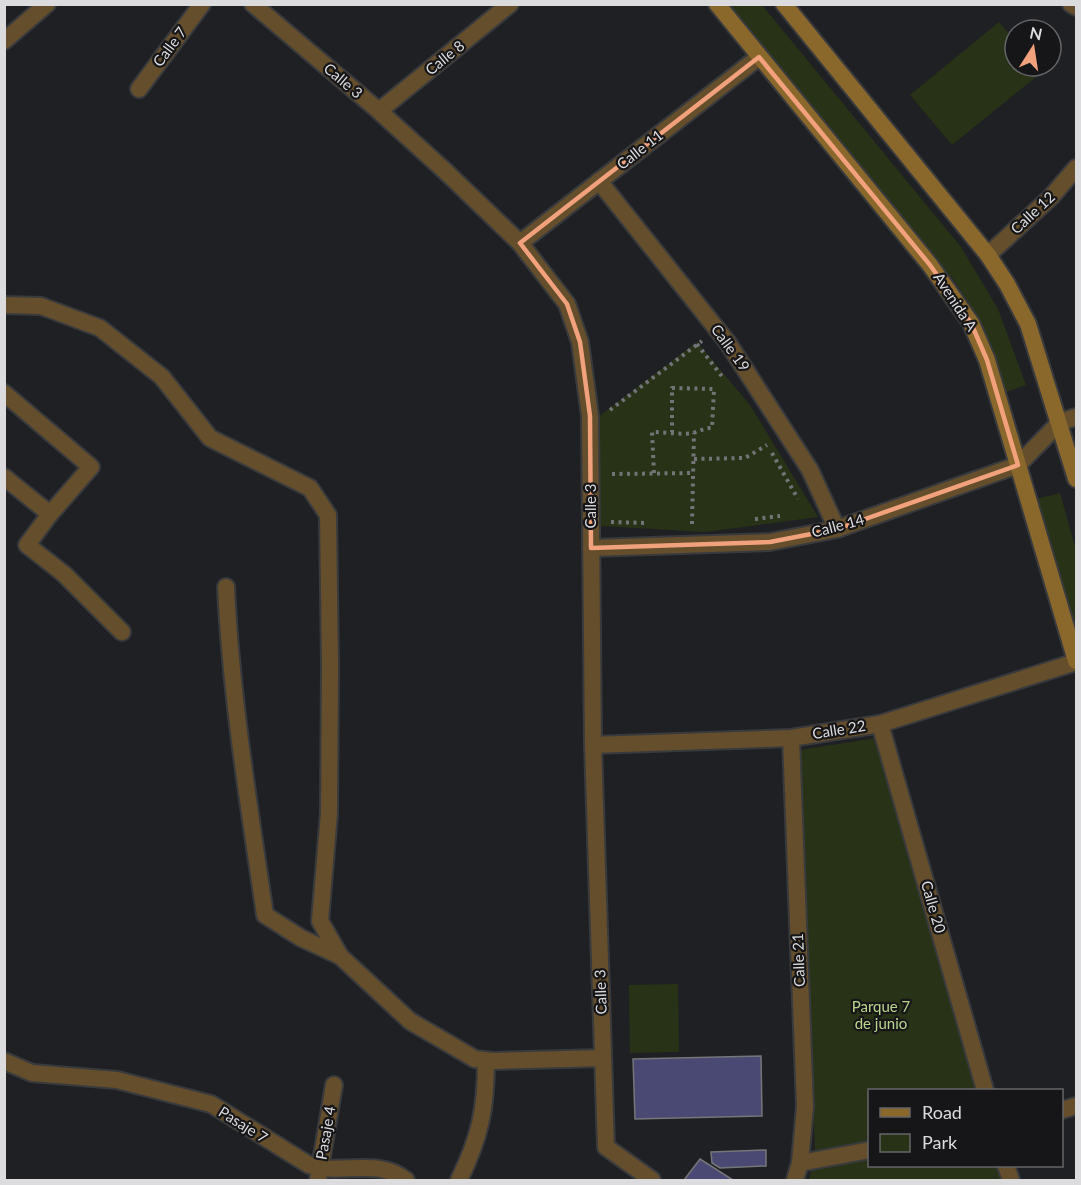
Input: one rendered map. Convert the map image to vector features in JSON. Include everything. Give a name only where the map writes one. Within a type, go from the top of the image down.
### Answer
[{"type":"main road","name":"Avenida A","points":[[717,4],[930,265],[971,323],[987,360],[1077,661]]},
{"type":"main road","points":[[784,4],[988,255],[1007,284],[1028,324],[1077,479]]},
{"type":"street","points":[[4,41],[47,4]]},
{"type":"street","name":"Calle 7","points":[[139,89],[202,4]]},
{"type":"street","name":"Calle 3","points":[[253,4],[379,111],[520,243],[567,304],[580,342],[590,416],[592,745],[606,1147],[652,1180]]},
{"type":"street","name":"Calle 8","points":[[379,111],[510,4]]},
{"type":"street","points":[[1071,4],[1077,8]]},
{"type":"street","name":"Calle 11","points":[[520,243],[759,57]]},
{"type":"street","name":"Calle 12","points":[[988,255],[1051,197],[1077,168]]},
{"type":"street","name":"Calle 19","points":[[599,181],[728,343],[810,470],[837,529]]},
{"type":"street","points":[[4,305],[41,306],[100,328],[162,377],[210,438],[310,488],[328,515],[329,813],[320,921],[340,956],[410,1021],[475,1059],[486,1061],[603,1059]]},
{"type":"street","points":[[4,393],[91,467],[50,514],[27,545],[64,574],[122,632]]},
{"type":"street","points":[[1060,422],[1077,417]]},
{"type":"street","name":"Calle 14","points":[[591,548],[770,542],[837,529],[1018,465],[1060,422]]},
{"type":"street","points":[[4,477],[50,514]]},
{"type":"street","points":[[226,587],[227,620],[243,766],[265,915],[302,938],[340,956]]},
{"type":"street","name":"Calle 22","points":[[592,745],[791,738],[880,724],[1077,661]]},
{"type":"street","name":"Calle 20","points":[[880,724],[985,1089]]},
{"type":"street","name":"Calle 21","points":[[791,738],[805,1106],[800,1163],[795,1180]]},
{"type":"street","name":"Pasaje 7","points":[[4,1061],[32,1073],[117,1080],[211,1104],[309,1165],[319,1175]]},
{"type":"street","points":[[459,1180],[474,1149],[480,1128],[485,1102],[486,1061]]},
{"type":"street","name":"Pasaje 4","points":[[319,1175],[334,1085]]},
{"type":"street","points":[[800,1163],[868,1150]]},
{"type":"street","points":[[319,1175],[377,1167],[406,1180]]},
{"type":"path","points":[[608,411],[697,344],[729,386]]},
{"type":"path","points":[[654,473],[652,432],[694,433],[704,428],[712,428],[714,389],[672,388],[672,432]]},
{"type":"path","points":[[692,524],[694,433]]},
{"type":"path","points":[[762,437],[801,504]]},
{"type":"path","points":[[694,459],[745,458],[767,446]]},
{"type":"path","points":[[602,475],[693,473]]},
{"type":"path","points":[[752,519],[784,516]]},
{"type":"path","points":[[604,522],[659,523]]},
{"type":"path","points":[[681,524],[700,524]]},
{"type":"highlighted area","points":[[759,57],[930,265],[971,323],[987,360],[1018,465],[837,529],[770,542],[591,548],[590,416],[580,342],[567,304],[520,243]]},
{"type":"green space","points":[[728,5],[762,5],[961,247],[998,309],[1026,385],[1006,392],[978,317],[953,279]]},
{"type":"green space","points":[[999,22],[1003,27],[1003,78],[1035,78],[952,145],[910,95]]},
{"type":"green space","points":[[697,342],[750,405],[818,517],[705,532],[601,526],[598,417]]},
{"type":"green space","points":[[1060,493],[1076,550],[1076,636],[1037,499]]},
{"type":"green space","name":"Parque 7 de junio","points":[[876,738],[975,1089],[868,1089],[868,1143],[815,1153],[800,750]]},
{"type":"green space","points":[[678,984],[679,1052],[630,1053],[629,985]]},
{"type":"green space","points":[[868,1160],[868,1167],[998,1167],[1002,1180],[809,1180],[812,1169]]},
{"type":"building","points":[[761,1056],[762,1116],[635,1119],[633,1059]]},
{"type":"building","points":[[766,1150],[766,1166],[720,1168],[712,1163],[711,1152]]},
{"type":"building","points":[[700,1159],[733,1180],[684,1180]]}]
